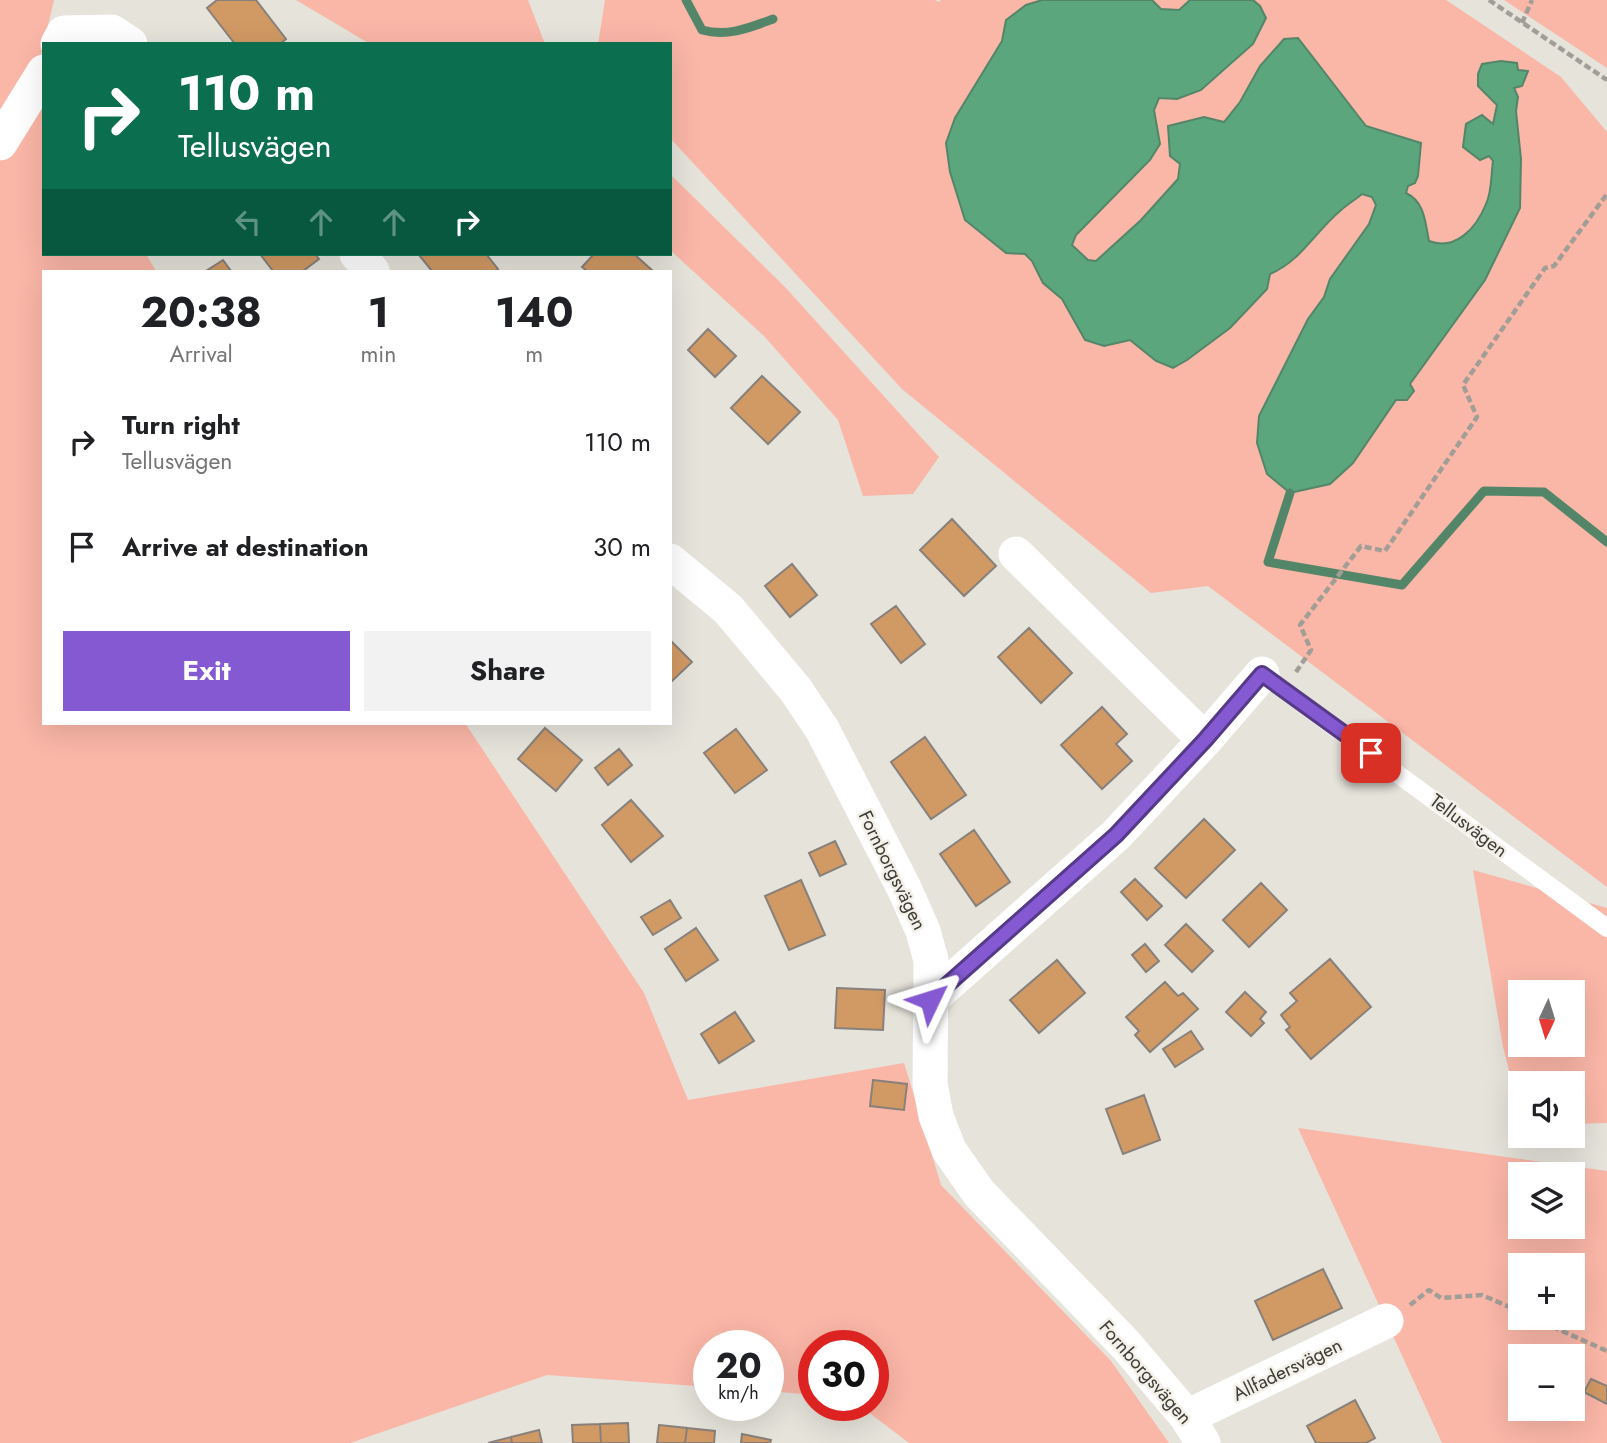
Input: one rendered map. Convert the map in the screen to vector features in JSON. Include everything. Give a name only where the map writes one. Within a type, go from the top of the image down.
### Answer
[{"type":"street","points":[[59,42],[64,33],[113,40]]},
{"type":"street","points":[[0,143],[41,80]]},
{"type":"street","points":[[359,256],[371,270]]},
{"type":"street","points":[[1016,554],[1205,740]]},
{"type":"street","name":"Fornborgsvägen","points":[[672,563],[728,609],[795,690],[822,729],[904,888],[923,931],[931,960],[930,1084],[936,1116],[949,1150],[979,1193],[1126,1345],[1195,1430]]},
{"type":"street","points":[[930,1000],[1116,835],[1205,740],[1272,682]]},
{"type":"street","name":"Allfadersvägen","points":[[1195,1430],[1386,1321]]},
{"type":"lane","name":"Tellusvägen","points":[[1272,682],[1607,928]]},
{"type":"path","points":[[1489,0],[1607,80]]},
{"type":"path","points":[[1522,23],[1532,0]]},
{"type":"path","points":[[1272,682],[1311,650],[1300,625],[1361,546],[1385,551],[1477,417],[1463,385],[1545,268],[1554,265],[1607,194]]},
{"type":"path","points":[[1386,1321],[1429,1290],[1441,1298],[1482,1295],[1508,1306]]},
{"type":"path","points":[[1560,1330],[1607,1351]]},
{"type":"shaded area","points":[[0,0],[54,0],[40,58],[42,256],[147,256],[155,270],[42,270],[42,725],[466,725],[644,993],[688,1100],[904,1063],[941,1185],[1111,1361],[1169,1443],[909,1443],[880,1421],[889,1421],[889,1330],[798,1330],[798,1394],[784,1392],[784,1330],[693,1330],[693,1386],[547,1375],[350,1443],[0,1443]]},
{"type":"shaded area","points":[[296,0],[528,0],[544,42],[367,42]]},
{"type":"shaded area","points":[[605,0],[1041,0],[1026,5],[1006,20],[1002,41],[955,118],[946,143],[950,172],[965,220],[1006,253],[1025,254],[1032,261],[1043,283],[1062,299],[1085,340],[1104,346],[1130,340],[1156,361],[1230,328],[1247,309],[1269,274],[1282,269],[1306,248],[1339,211],[1362,194],[1372,197],[1376,205],[1369,224],[1330,279],[1324,297],[1308,319],[1379,423],[1410,384],[1520,208],[1521,159],[1516,111],[1518,97],[1514,88],[1517,63],[1501,61],[1478,86],[1497,105],[1493,124],[1482,115],[1489,156],[1493,161],[1490,189],[1477,222],[1456,240],[1447,243],[1429,241],[1421,206],[1406,193],[1421,143],[1366,126],[1298,39],[1260,66],[1240,102],[1224,122],[1180,164],[1178,179],[1141,220],[1096,261],[1088,260],[1072,245],[1076,235],[1150,161],[1160,145],[1154,110],[1159,98],[1177,99],[1201,90],[1253,44],[1260,6],[1253,0],[1446,0],[1561,77],[1607,132],[1607,887],[1208,586],[1151,593],[902,389],[672,140],[672,42],[598,42]]},
{"type":"shaded area","points":[[1042,0],[1152,0],[1161,9],[1179,10],[1190,0],[1253,0],[1260,6],[1266,18],[1253,44],[1201,90],[1177,99],[1159,98],[1154,110],[1160,144],[1150,160],[1076,235],[1072,245],[1088,260],[1096,261],[1141,220],[1178,179],[1180,164],[1170,156],[1168,126],[1204,117],[1224,122],[1240,102],[1260,66],[1284,39],[1298,38],[1366,126],[1421,143],[1418,176],[1415,183],[1408,186],[1406,193],[1421,207],[1429,241],[1447,243],[1456,240],[1464,236],[1477,222],[1490,189],[1493,161],[1489,156],[1480,160],[1463,147],[1466,124],[1482,115],[1493,124],[1497,105],[1478,86],[1478,74],[1482,64],[1501,61],[1517,63],[1518,70],[1528,71],[1522,86],[1514,88],[1518,97],[1516,111],[1521,159],[1520,208],[1485,280],[1410,384],[1414,391],[1407,400],[1396,400],[1353,463],[1330,484],[1290,493],[1267,474],[1257,443],[1259,416],[1308,319],[1324,297],[1330,279],[1369,224],[1376,205],[1372,197],[1362,194],[1342,209],[1299,254],[1270,274],[1267,289],[1230,328],[1173,368],[1156,361],[1130,340],[1104,346],[1085,340],[1062,299],[1043,283],[1032,261],[1025,254],[1006,253],[965,220],[950,172],[946,143],[955,118],[1002,41],[1006,20],[1026,5]]},
{"type":"shaded area","points":[[1152,0],[1190,0],[1179,10],[1161,9]]},
{"type":"shaded area","points":[[1504,0],[1607,0],[1607,68]]},
{"type":"shaded area","points":[[672,176],[784,286],[939,457],[913,494],[863,496],[838,420],[764,336],[672,252]]},
{"type":"shaded area","points":[[1473,870],[1607,908],[1607,1123],[1585,1124],[1585,1071],[1509,1071]]},
{"type":"shaded area","points":[[1298,1128],[1542,1162],[1508,1162],[1508,1239],[1585,1239],[1585,1168],[1607,1171],[1607,1443],[1442,1443]]},
{"type":"building","points":[[217,0],[256,0],[286,39],[282,42],[233,42],[207,8]]},
{"type":"building","points":[[262,256],[317,256],[319,259],[304,270],[272,270]]},
{"type":"building","points":[[420,256],[488,256],[498,269],[496,270],[431,270]]},
{"type":"building","points":[[592,256],[636,256],[652,270],[586,270],[582,267]]},
{"type":"building","points":[[223,260],[230,270],[208,270]]},
{"type":"building","points":[[708,329],[736,356],[715,377],[688,350]]},
{"type":"building","points":[[762,376],[800,412],[768,444],[731,408]]},
{"type":"building","points":[[952,519],[996,566],[964,596],[920,550]]},
{"type":"building","points":[[792,564],[817,595],[790,617],[765,586]]},
{"type":"building","points":[[896,606],[925,644],[901,663],[871,624]]},
{"type":"building","points":[[1029,628],[1072,673],[1041,703],[998,657]]},
{"type":"building","points":[[672,642],[692,662],[672,681]]},
{"type":"building","points":[[1102,707],[1127,734],[1116,744],[1132,761],[1102,789],[1061,745]]},
{"type":"building","points":[[545,728],[582,760],[556,791],[518,759]]},
{"type":"building","points":[[736,729],[767,770],[735,793],[704,753]]},
{"type":"building","points":[[925,737],[966,795],[931,819],[891,762]]},
{"type":"building","points":[[619,749],[632,765],[608,785],[595,768]]},
{"type":"building","points":[[631,800],[663,836],[631,862],[602,825]]},
{"type":"building","points":[[1204,819],[1235,850],[1186,898],[1155,868]]},
{"type":"building","points":[[974,830],[1010,882],[976,906],[940,854]]},
{"type":"building","points":[[835,841],[846,864],[820,876],[809,853]]},
{"type":"building","points":[[1135,879],[1162,906],[1147,920],[1121,892]]},
{"type":"building","points":[[801,880],[825,935],[789,950],[765,896]]},
{"type":"building","points":[[1261,883],[1287,910],[1249,947],[1223,920]]},
{"type":"building","points":[[670,900],[681,918],[653,935],[641,917]]},
{"type":"building","points":[[1186,924],[1213,951],[1192,972],[1165,945]]},
{"type":"building","points":[[696,928],[718,960],[686,981],[665,949]]},
{"type":"building","points":[[1145,944],[1159,961],[1146,972],[1132,955]]},
{"type":"building","points":[[1330,959],[1371,1007],[1311,1059],[1286,1030],[1290,1027],[1281,1015],[1297,1001],[1290,993]]},
{"type":"building","points":[[1057,960],[1085,993],[1039,1033],[1010,1000]]},
{"type":"building","points":[[1165,982],[1178,996],[1183,993],[1198,1009],[1150,1052],[1135,1035],[1139,1031],[1126,1017]]},
{"type":"building","points":[[837,988],[885,990],[883,1030],[835,1028]]},
{"type":"building","points":[[1245,992],[1266,1012],[1260,1019],[1264,1023],[1251,1036],[1226,1012]]},
{"type":"building","points":[[735,1012],[754,1041],[719,1063],[701,1034]]},
{"type":"building","points":[[1191,1031],[1203,1049],[1175,1067],[1163,1049]]},
{"type":"building","points":[[873,1080],[907,1084],[904,1110],[870,1106]]},
{"type":"building","points":[[1144,1095],[1160,1140],[1123,1154],[1106,1109]]},
{"type":"building","points":[[1323,1269],[1342,1308],[1273,1340],[1255,1301]]},
{"type":"building","points":[[1591,1379],[1607,1386],[1607,1404],[1585,1393]]},
{"type":"building","points":[[1355,1400],[1375,1438],[1366,1443],[1316,1443],[1307,1426]]},
{"type":"building","points":[[628,1423],[629,1443],[601,1443],[600,1424]]},
{"type":"building","points":[[600,1424],[601,1443],[573,1443],[572,1425]]},
{"type":"building","points":[[659,1425],[687,1428],[685,1443],[657,1443]]},
{"type":"building","points":[[687,1428],[715,1431],[714,1443],[685,1443]]},
{"type":"building","points":[[539,1430],[542,1443],[512,1443],[511,1437]]},
{"type":"building","points":[[742,1434],[771,1440],[770,1443],[741,1443]]},
{"type":"building","points":[[511,1437],[512,1443],[488,1443]]},
{"type":"waterway","points":[[686,0],[702,30],[711,32],[729,32],[773,19]]},
{"type":"waterway","points":[[1290,493],[1268,562],[1402,585],[1484,491],[1544,492],[1607,542]]},
{"type":"route","points":[[930,1000],[1116,835],[1205,740],[1262,674],[1371,753]]}]
